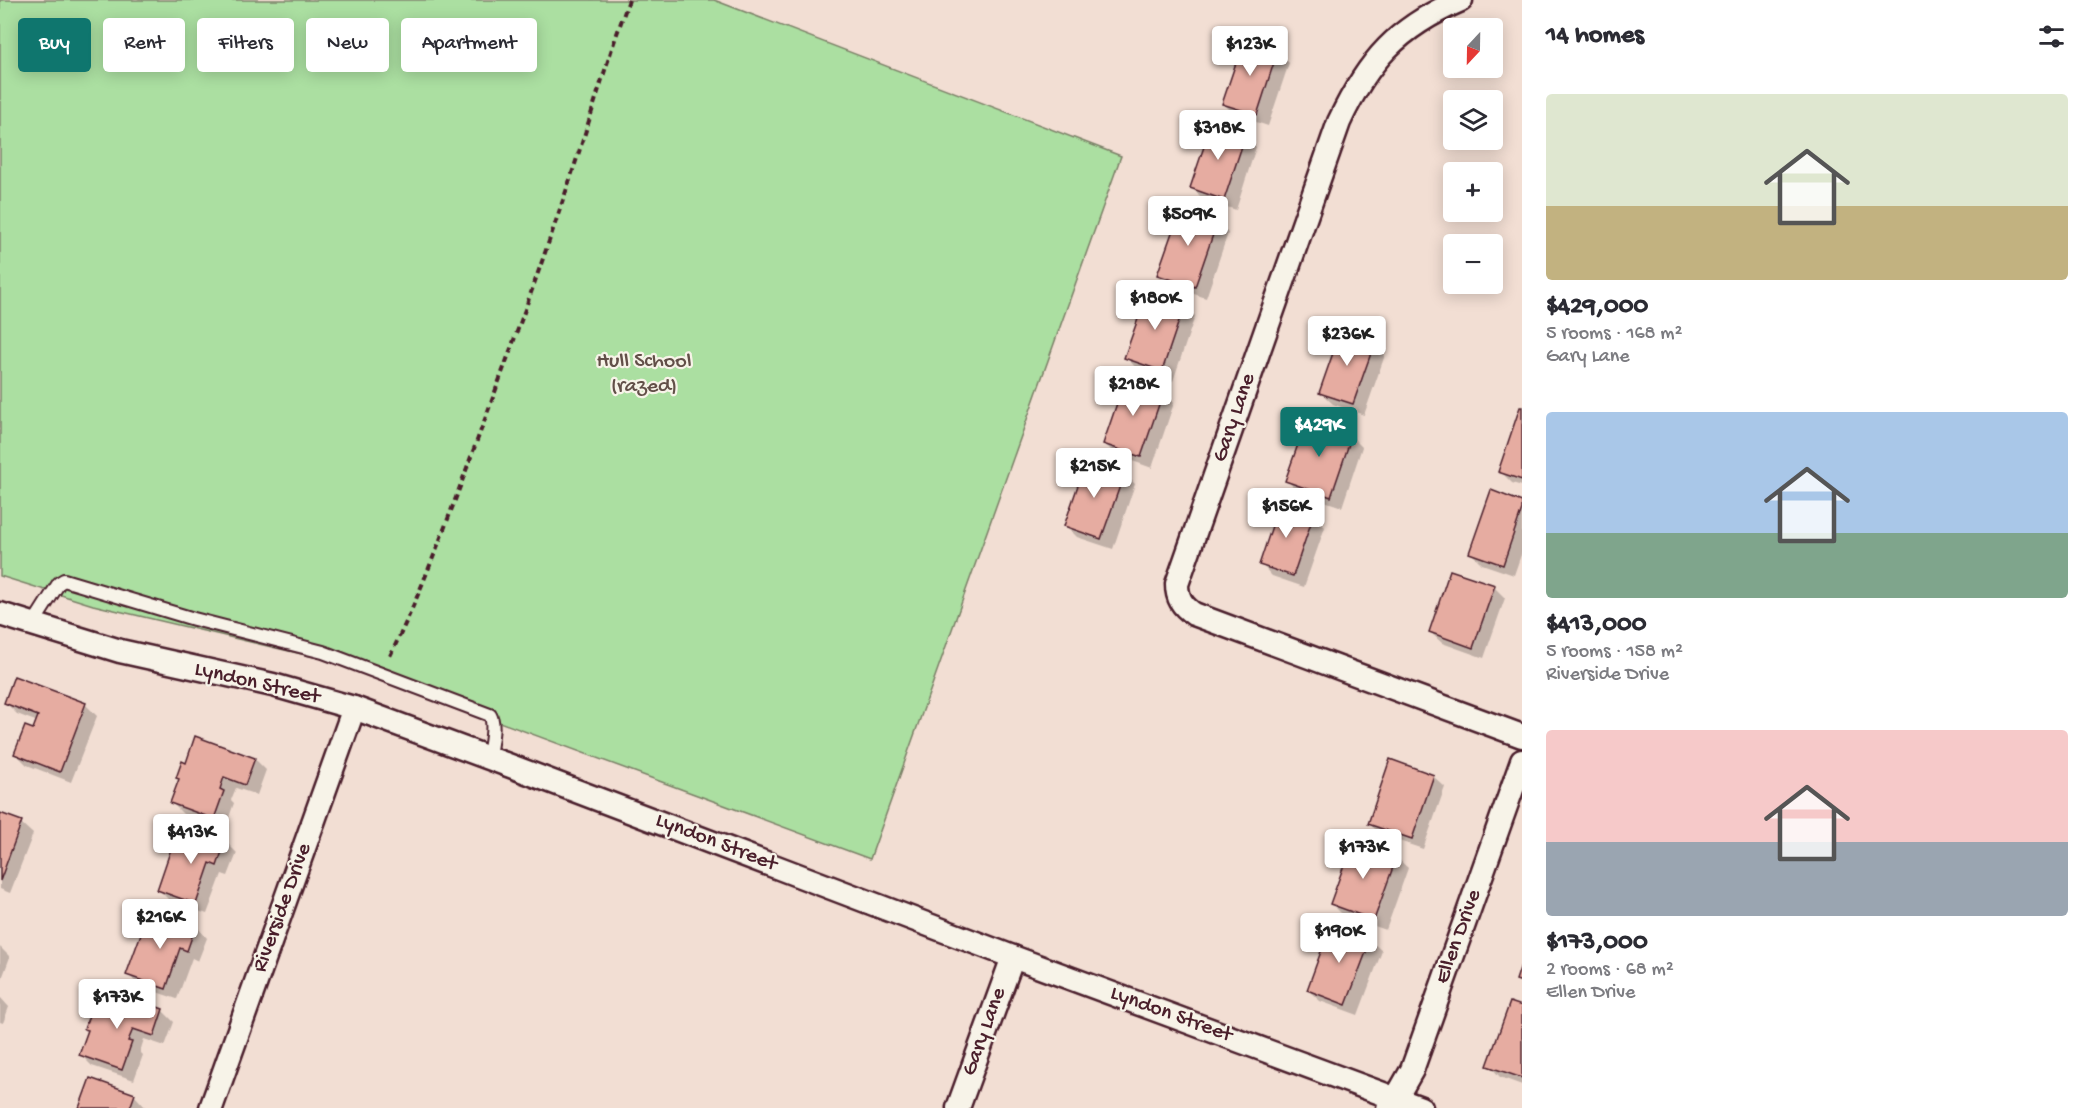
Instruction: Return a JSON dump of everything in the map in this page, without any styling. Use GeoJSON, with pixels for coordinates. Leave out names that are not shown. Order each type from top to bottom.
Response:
{"type":"FeatureCollection","features":[{"type":"Feature","properties":{"kind":"street","name":"Gary Lane"},"geometry":{"type":"LineString","coordinates":[[1461,0],[1435,11],[1395,40],[1372,64],[1353,92],[1339,122],[1177,584],[1177,593],[1186,609],[1194,614],[1522,736]]}},
{"type":"Feature","properties":{"kind":"street","name":"Lyndon Street"},"geometry":{"type":"LineString","coordinates":[[0,614],[120,651],[273,685],[354,708],[1392,1103],[1421,1108]]}},
{"type":"Feature","properties":{"kind":"street","name":"Riverside Drive"},"geometry":{"type":"LineString","coordinates":[[211,1108],[354,708]]}},
{"type":"Feature","properties":{"kind":"street","name":"Ellen Drive"},"geometry":{"type":"LineString","coordinates":[[1392,1103],[1412,1070],[1522,761]]}},
{"type":"Feature","properties":{"kind":"street","name":"Gary Lane"},"geometry":{"type":"LineString","coordinates":[[958,1108],[1013,957]]}},
{"type":"Feature","properties":{"kind":"lane"},"geometry":{"type":"LineString","coordinates":[[33,624],[59,583],[64,580],[194,619],[323,652],[490,715],[493,718],[493,724],[489,758]]}},
{"type":"Feature","properties":{"kind":"path"},"geometry":{"type":"LineString","coordinates":[[381,674],[424,580],[530,298],[629,0]]}},
{"type":"Feature","properties":{"kind":"green space","name":"Hull School (razed)"},"geometry":{"type":"Polygon","coordinates":[[[0,0],[714,0],[1121,156],[870,859],[340,663],[93,605],[0,576],[0,0]]]}},
{"type":"Feature","properties":{"kind":"building"},"geometry":{"type":"Polygon","coordinates":[[[1244,39],[1278,50],[1257,115],[1222,104],[1244,39]]]}},
{"type":"Feature","properties":{"kind":"building"},"geometry":{"type":"Polygon","coordinates":[[[1212,123],[1246,134],[1224,200],[1190,188],[1212,123]]]}},
{"type":"Feature","properties":{"kind":"building"},"geometry":{"type":"Polygon","coordinates":[[[1181,207],[1218,220],[1195,287],[1157,275],[1181,207]]]}},
{"type":"Feature","properties":{"kind":"building"},"geometry":{"type":"Polygon","coordinates":[[[1148,291],[1185,303],[1162,371],[1124,358],[1148,291]]]}},
{"type":"Feature","properties":{"kind":"building"},"geometry":{"type":"Polygon","coordinates":[[[1341,330],[1375,342],[1353,404],[1319,393],[1341,330]]]}},
{"type":"Feature","properties":{"kind":"building"},"geometry":{"type":"Polygon","coordinates":[[[1126,377],[1164,390],[1141,457],[1103,444],[1126,377]]]}},
{"type":"Feature","properties":{"kind":"building"},"geometry":{"type":"Polygon","coordinates":[[[1520,407],[1522,407],[1522,480],[1498,472],[1520,407]]]}},
{"type":"Feature","properties":{"kind":"building"},"geometry":{"type":"Polygon","coordinates":[[[1307,419],[1352,435],[1331,497],[1285,481],[1307,419]]]}},
{"type":"Feature","properties":{"kind":"building"},"geometry":{"type":"Polygon","coordinates":[[[1087,459],[1125,472],[1101,539],[1064,526],[1087,459]]]}},
{"type":"Feature","properties":{"kind":"building"},"geometry":{"type":"Polygon","coordinates":[[[1491,490],[1522,502],[1522,509],[1503,565],[1469,553],[1491,490]]]}},
{"type":"Feature","properties":{"kind":"building"},"geometry":{"type":"Polygon","coordinates":[[[1280,502],[1314,514],[1293,576],[1259,565],[1280,502]]]}},
{"type":"Feature","properties":{"kind":"building"},"geometry":{"type":"Polygon","coordinates":[[[1450,570],[1495,585],[1473,648],[1429,632],[1450,570]]]}},
{"type":"Feature","properties":{"kind":"building"},"geometry":{"type":"Polygon","coordinates":[[[14,676],[86,703],[60,772],[14,754],[25,726],[33,729],[38,716],[4,703],[14,676]]]}},
{"type":"Feature","properties":{"kind":"building"},"geometry":{"type":"Polygon","coordinates":[[[195,736],[255,758],[245,785],[224,777],[220,789],[224,791],[214,819],[170,803],[179,779],[176,778],[182,761],[186,763],[195,736]]]}},
{"type":"Feature","properties":{"kind":"building"},"geometry":{"type":"Polygon","coordinates":[[[1390,759],[1434,775],[1412,839],[1368,824],[1390,759]]]}},
{"type":"Feature","properties":{"kind":"building"},"geometry":{"type":"Polygon","coordinates":[[[0,813],[22,821],[0,881],[0,813]]]}},
{"type":"Feature","properties":{"kind":"building"},"geometry":{"type":"Polygon","coordinates":[[[189,826],[226,840],[217,866],[210,863],[196,904],[157,890],[172,846],[181,849],[189,826]]]}},
{"type":"Feature","properties":{"kind":"building"},"geometry":{"type":"Polygon","coordinates":[[[1353,840],[1397,856],[1374,920],[1330,904],[1353,840]]]}},
{"type":"Feature","properties":{"kind":"building"},"geometry":{"type":"Polygon","coordinates":[[[159,911],[196,925],[187,951],[180,948],[166,989],[126,975],[142,931],[150,934],[159,911]]]}},
{"type":"Feature","properties":{"kind":"building"},"geometry":{"type":"Polygon","coordinates":[[[1331,924],[1371,939],[1346,1005],[1307,990],[1331,924]]]}},
{"type":"Feature","properties":{"kind":"building"},"geometry":{"type":"Polygon","coordinates":[[[1522,962],[1522,982],[1516,980],[1522,962]]]}},
{"type":"Feature","properties":{"kind":"building"},"geometry":{"type":"Polygon","coordinates":[[[96,996],[132,1009],[135,999],[163,1009],[154,1036],[133,1029],[128,1041],[132,1042],[122,1070],[79,1055],[88,1030],[84,1029],[96,996]]]}},
{"type":"Feature","properties":{"kind":"building"},"geometry":{"type":"Polygon","coordinates":[[[1510,1002],[1522,1006],[1522,1078],[1487,1066],[1510,1002]]]}},
{"type":"Feature","properties":{"kind":"building"},"geometry":{"type":"Polygon","coordinates":[[[90,1078],[135,1094],[130,1108],[79,1108],[90,1078]]]}}]}
